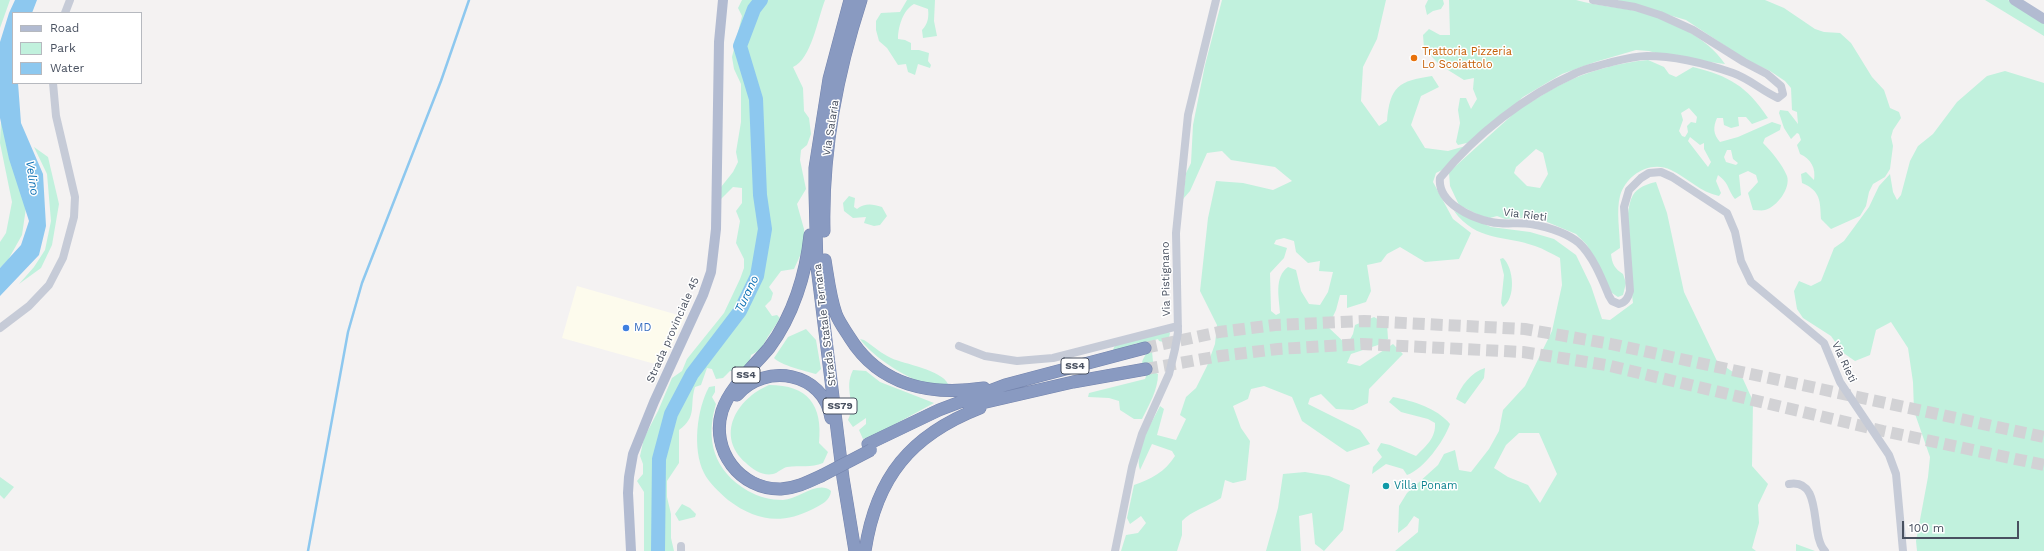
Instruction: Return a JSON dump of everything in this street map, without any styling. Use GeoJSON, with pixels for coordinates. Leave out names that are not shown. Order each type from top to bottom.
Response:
{"type":"FeatureCollection","features":[{"type":"Feature","properties":{"kind":"highway","name":"Via Salaria"},"geometry":{"type":"LineString","coordinates":[[814,192],[815,168],[829,79],[850,0]]}},
{"type":"Feature","properties":{"kind":"highway","name":"Via Salaria"},"geometry":{"type":"LineString","coordinates":[[824,260],[826,160],[839,81],[852,28],[861,0]]}},
{"type":"Feature","properties":{"kind":"highway","name":"SS4"},"geometry":{"type":"LineString","coordinates":[[814,192],[807,254],[792,305],[782,326],[769,347],[728,397],[722,410],[719,431],[721,446],[727,459],[736,471],[753,483],[766,487],[782,489],[799,486],[820,472]]}},
{"type":"Feature","properties":{"kind":"highway","name":"Strada Statale Ternana"},"geometry":{"type":"LineString","coordinates":[[814,192],[817,267],[843,478],[856,551]]}},
{"type":"Feature","properties":{"kind":"highway","name":"SS4"},"geometry":{"type":"LineString","coordinates":[[824,260],[837,315],[852,341],[878,368],[909,385],[953,392],[1006,391],[1146,370]]}},
{"type":"Feature","properties":{"kind":"highway","name":"Strada Statale Ternana"},"geometry":{"type":"LineString","coordinates":[[824,260],[827,298],[855,521],[856,551]]}},
{"type":"Feature","properties":{"kind":"highway","name":"SS4"},"geometry":{"type":"LineString","coordinates":[[1006,391],[1145,348]]}},
{"type":"Feature","properties":{"kind":"highway"},"geometry":{"type":"LineString","coordinates":[[843,478],[837,465],[828,408],[822,397],[813,387],[794,376],[778,374],[764,377],[744,388],[731,406],[725,426],[728,447],[740,467],[753,476],[775,482],[796,480],[820,472],[870,447],[939,410],[1006,391]]}},
{"type":"Feature","properties":{"kind":"highway"},"geometry":{"type":"LineString","coordinates":[[865,551],[867,534],[876,503],[888,480],[912,449],[931,433],[953,419],[1006,391]]}},
{"type":"Feature","properties":{"kind":"main road","name":"Strada provinciale 45"},"geometry":{"type":"LineString","coordinates":[[631,551],[628,493],[633,454],[654,402],[703,295],[711,272],[716,229],[719,42],[723,0]]}},
{"type":"Feature","properties":{"kind":"main road"},"geometry":{"type":"LineString","coordinates":[[2014,0],[2044,19]]}},
{"type":"Feature","properties":{"kind":"street"},"geometry":{"type":"LineString","coordinates":[[65,12],[70,0]]}},
{"type":"Feature","properties":{"kind":"street","name":"Via Pistignano"},"geometry":{"type":"LineString","coordinates":[[1115,551],[1132,467],[1142,434],[1168,374],[1175,350],[1178,326],[1176,233],[1186,126],[1199,64],[1216,0]]}},
{"type":"Feature","properties":{"kind":"street","name":"Via Rieti"},"geometry":{"type":"LineString","coordinates":[[1593,0],[1635,7],[1660,15],[1693,30],[1744,62],[1767,74],[1781,86],[1783,94],[1778,98],[1753,82],[1734,74],[1710,66],[1661,56],[1645,56],[1619,60],[1577,72],[1528,99],[1475,142],[1440,178],[1440,185],[1443,195],[1459,208],[1473,216],[1492,222],[1530,224],[1556,230],[1579,243],[1592,261],[1612,301],[1619,304],[1624,302],[1630,291],[1624,207],[1629,190],[1634,184],[1649,173],[1661,172],[1672,177],[1721,207],[1731,220],[1741,261],[1752,282],[1824,343],[1840,382],[1889,455],[1896,474],[1903,551]]}},
{"type":"Feature","properties":{"kind":"street"},"geometry":{"type":"LineString","coordinates":[[0,328],[29,306],[50,285],[62,258],[74,217],[74,197],[56,116],[53,84]]}},
{"type":"Feature","properties":{"kind":"street"},"geometry":{"type":"LineString","coordinates":[[959,346],[985,356],[1017,361],[1053,358],[1178,326]]}},
{"type":"Feature","properties":{"kind":"street"},"geometry":{"type":"LineString","coordinates":[[1789,484],[1795,483],[1805,487],[1812,499],[1819,538],[1825,551]]}},
{"type":"Feature","properties":{"kind":"shaded area"},"geometry":{"type":"Polygon","coordinates":[[[577,286],[685,317],[662,366],[562,338],[577,286]]]}},
{"type":"Feature","properties":{"kind":"green space"},"geometry":{"type":"Polygon","coordinates":[[[0,0],[10,0],[0,28],[0,0]]]}},
{"type":"Feature","properties":{"kind":"green space"},"geometry":{"type":"Polygon","coordinates":[[[742,0],[825,0],[813,38],[805,56],[793,67],[803,88],[804,111],[809,118],[811,134],[807,145],[801,150],[800,160],[806,189],[797,204],[804,229],[804,247],[794,269],[781,271],[769,287],[773,293],[771,300],[765,306],[772,316],[777,315],[780,318],[762,349],[751,355],[749,364],[745,370],[730,371],[723,378],[716,379],[712,369],[707,368],[701,385],[695,387],[691,415],[685,425],[679,430],[679,463],[667,481],[667,497],[671,514],[671,538],[674,551],[644,551],[644,492],[637,481],[643,474],[643,464],[640,456],[644,438],[658,411],[672,378],[682,371],[687,359],[724,313],[744,268],[744,259],[736,243],[740,221],[736,211],[742,203],[742,188],[733,187],[721,199],[717,192],[733,172],[738,162],[736,152],[741,122],[741,84],[734,69],[732,57],[742,16],[738,8],[742,0]]]}},
{"type":"Feature","properties":{"kind":"green space"},"geometry":{"type":"Polygon","coordinates":[[[907,0],[935,0],[934,21],[937,36],[923,38],[922,30],[928,20],[928,9],[914,4],[907,10],[900,24],[898,39],[911,43],[911,50],[919,50],[929,53],[928,61],[931,65],[930,68],[918,64],[915,75],[908,72],[906,64],[898,65],[887,48],[879,41],[876,30],[876,21],[881,13],[900,12],[907,0]]]}},
{"type":"Feature","properties":{"kind":"green space"},"geometry":{"type":"Polygon","coordinates":[[[1222,0],[1386,0],[1377,39],[1363,67],[1361,101],[1379,126],[1387,121],[1388,109],[1398,87],[1411,80],[1432,76],[1439,87],[1421,96],[1411,125],[1425,148],[1448,151],[1469,145],[1448,167],[1436,173],[1433,182],[1453,219],[1471,233],[1459,259],[1425,262],[1400,247],[1387,254],[1381,262],[1367,265],[1371,291],[1366,302],[1347,308],[1347,295],[1340,295],[1336,310],[1328,327],[1347,345],[1353,334],[1355,325],[1374,317],[1387,324],[1388,339],[1378,345],[1351,354],[1347,363],[1360,366],[1393,344],[1403,354],[1369,389],[1368,403],[1353,410],[1336,409],[1321,394],[1310,398],[1308,404],[1360,430],[1370,444],[1347,452],[1302,421],[1292,397],[1264,386],[1251,389],[1248,399],[1233,406],[1241,428],[1250,441],[1246,480],[1233,483],[1225,480],[1221,498],[1190,514],[1182,521],[1182,535],[1177,551],[1121,551],[1126,535],[1138,533],[1146,523],[1141,516],[1130,524],[1127,518],[1134,485],[1162,471],[1175,456],[1172,451],[1152,444],[1140,470],[1139,454],[1144,437],[1160,406],[1164,409],[1157,435],[1176,440],[1186,419],[1180,415],[1186,397],[1196,388],[1207,366],[1215,344],[1217,325],[1200,291],[1208,218],[1216,181],[1243,183],[1273,190],[1292,181],[1275,167],[1231,160],[1222,151],[1207,153],[1190,191],[1183,199],[1186,173],[1191,163],[1193,125],[1205,65],[1222,0]],[[1284,238],[1276,240],[1274,244],[1287,248],[1284,258],[1270,273],[1271,311],[1276,315],[1280,313],[1278,294],[1279,282],[1284,271],[1288,267],[1296,270],[1301,291],[1309,304],[1320,305],[1328,292],[1333,272],[1319,271],[1320,261],[1308,263],[1296,252],[1294,241],[1284,238]]]}},
{"type":"Feature","properties":{"kind":"green space"},"geometry":{"type":"Polygon","coordinates":[[[1428,0],[1443,0],[1444,4],[1441,9],[1433,11],[1427,15],[1425,6],[1428,0]]]}},
{"type":"Feature","properties":{"kind":"green space"},"geometry":{"type":"Polygon","coordinates":[[[1449,0],[1576,0],[1640,12],[1652,15],[1687,31],[1708,46],[1725,64],[1665,56],[1649,51],[1636,50],[1595,62],[1562,74],[1523,97],[1475,141],[1458,145],[1456,142],[1460,123],[1458,110],[1460,98],[1466,98],[1471,109],[1477,99],[1473,89],[1474,78],[1464,80],[1440,65],[1424,48],[1423,35],[1429,29],[1440,35],[1450,35],[1449,0]]]}},
{"type":"Feature","properties":{"kind":"green space"},"geometry":{"type":"Polygon","coordinates":[[[1617,0],[1765,0],[1784,8],[1815,29],[1824,32],[1840,33],[1851,43],[1872,77],[1884,90],[1890,108],[1899,112],[1901,118],[1893,130],[1891,137],[1893,146],[1890,169],[1885,177],[1873,184],[1869,192],[1866,206],[1860,216],[1831,229],[1821,219],[1820,202],[1816,193],[1813,189],[1802,183],[1801,174],[1806,172],[1814,180],[1812,164],[1807,158],[1800,154],[1797,145],[1801,140],[1799,134],[1797,133],[1791,139],[1784,128],[1779,113],[1780,110],[1788,111],[1798,124],[1797,112],[1792,110],[1791,88],[1785,81],[1770,71],[1745,59],[1686,20],[1617,0]]]}},
{"type":"Feature","properties":{"kind":"green space"},"geometry":{"type":"Polygon","coordinates":[[[1985,0],[2008,0],[2044,22],[2044,36],[1985,0]]]}},
{"type":"Feature","properties":{"kind":"green space"},"geometry":{"type":"Polygon","coordinates":[[[1648,60],[1664,67],[1669,74],[1676,77],[1693,67],[1706,70],[1727,79],[1745,90],[1768,118],[1752,124],[1746,117],[1738,117],[1739,126],[1731,128],[1724,125],[1723,118],[1717,118],[1714,127],[1716,136],[1720,142],[1738,137],[1772,122],[1781,125],[1780,130],[1765,138],[1763,143],[1780,163],[1788,181],[1785,191],[1774,205],[1765,210],[1753,210],[1748,193],[1758,182],[1756,175],[1748,171],[1739,175],[1741,195],[1735,199],[1725,181],[1718,175],[1716,181],[1721,193],[1719,196],[1700,188],[1677,173],[1663,167],[1647,168],[1640,171],[1633,176],[1623,188],[1620,196],[1618,215],[1620,248],[1611,254],[1614,266],[1623,274],[1626,283],[1623,295],[1618,297],[1609,291],[1587,245],[1576,234],[1535,217],[1505,219],[1497,216],[1490,218],[1481,216],[1459,205],[1450,186],[1449,172],[1520,108],[1530,102],[1581,76],[1603,68],[1648,60]],[[1689,108],[1681,113],[1683,120],[1679,131],[1682,136],[1685,137],[1688,132],[1687,126],[1691,122],[1696,123],[1697,117],[1689,108]],[[1690,137],[1688,141],[1708,167],[1711,162],[1704,149],[1704,143],[1700,145],[1690,137]],[[1536,149],[1516,167],[1514,173],[1527,186],[1540,188],[1548,174],[1543,153],[1536,149]],[[1727,150],[1724,157],[1726,162],[1736,165],[1738,163],[1733,159],[1731,150],[1727,150]]]}},
{"type":"Feature","properties":{"kind":"green space"},"geometry":{"type":"Polygon","coordinates":[[[2005,71],[2044,83],[2044,551],[1917,551],[1916,541],[1928,477],[1930,457],[1914,411],[1913,382],[1908,348],[1891,322],[1876,330],[1870,355],[1855,361],[1842,352],[1831,336],[1803,318],[1797,309],[1794,291],[1799,281],[1811,286],[1821,281],[1834,248],[1844,241],[1869,207],[1879,186],[1890,174],[1893,192],[1897,200],[1901,195],[1910,161],[1918,146],[1933,134],[1957,102],[1987,76],[2005,71]]]}},
{"type":"Feature","properties":{"kind":"green space"},"geometry":{"type":"Polygon","coordinates":[[[1,120],[26,208],[22,235],[8,260],[0,268],[0,242],[6,233],[12,202],[0,143],[1,120]]]}},
{"type":"Feature","properties":{"kind":"green space"},"geometry":{"type":"Polygon","coordinates":[[[34,147],[48,157],[59,204],[52,245],[41,268],[19,284],[34,267],[45,250],[51,221],[47,174],[34,147]]]}},
{"type":"Feature","properties":{"kind":"green space"},"geometry":{"type":"Polygon","coordinates":[[[1656,182],[1667,213],[1684,292],[1717,361],[1743,379],[1753,401],[1752,466],[1768,484],[1758,505],[1759,523],[1752,548],[1756,551],[1395,551],[1418,532],[1419,519],[1414,516],[1407,526],[1398,533],[1399,506],[1407,493],[1438,465],[1444,454],[1455,450],[1459,470],[1471,472],[1489,449],[1499,431],[1503,410],[1525,386],[1552,331],[1562,285],[1560,258],[1535,246],[1482,233],[1463,221],[1454,211],[1491,227],[1530,232],[1554,239],[1576,255],[1591,286],[1602,319],[1610,320],[1633,303],[1627,232],[1629,204],[1637,190],[1643,186],[1656,182]],[[1519,433],[1506,445],[1494,468],[1508,477],[1528,485],[1540,503],[1557,474],[1539,433],[1519,433]]]}},
{"type":"Feature","properties":{"kind":"green space"},"geometry":{"type":"Polygon","coordinates":[[[849,196],[855,198],[854,207],[857,209],[866,205],[878,206],[882,207],[887,216],[880,225],[874,226],[864,223],[866,217],[853,218],[844,211],[843,203],[849,196]]]}},
{"type":"Feature","properties":{"kind":"green space"},"geometry":{"type":"Polygon","coordinates":[[[1503,258],[1507,263],[1511,276],[1512,290],[1507,303],[1503,307],[1501,303],[1504,275],[1500,259],[1503,258]]]}},
{"type":"Feature","properties":{"kind":"green space"},"geometry":{"type":"Polygon","coordinates":[[[806,329],[816,340],[821,369],[816,374],[787,365],[777,361],[774,358],[788,337],[806,329]]]}},
{"type":"Feature","properties":{"kind":"green space"},"geometry":{"type":"Polygon","coordinates":[[[1169,332],[1168,343],[1159,341],[1158,339],[1151,341],[1154,372],[1158,374],[1158,380],[1153,397],[1142,419],[1134,419],[1120,410],[1119,401],[1109,398],[1088,397],[1089,393],[1145,379],[1147,374],[1142,362],[1148,350],[1144,344],[1137,343],[1112,352],[1116,343],[1169,332]]]}},
{"type":"Feature","properties":{"kind":"green space"},"geometry":{"type":"Polygon","coordinates":[[[860,339],[864,340],[891,358],[931,371],[944,379],[948,384],[938,386],[926,384],[913,379],[887,364],[866,347],[860,339]]]}},
{"type":"Feature","properties":{"kind":"green space"},"geometry":{"type":"Polygon","coordinates":[[[1485,368],[1484,378],[1465,404],[1456,399],[1467,380],[1475,373],[1485,368]]]}},
{"type":"Feature","properties":{"kind":"green space"},"geometry":{"type":"Polygon","coordinates":[[[853,370],[866,371],[880,382],[934,403],[875,435],[863,439],[859,430],[866,424],[866,418],[853,427],[848,420],[851,408],[849,384],[853,370]]]}},
{"type":"Feature","properties":{"kind":"green space"},"geometry":{"type":"Polygon","coordinates":[[[769,385],[783,386],[794,389],[803,393],[810,400],[815,408],[818,418],[820,430],[819,443],[828,452],[823,463],[787,467],[775,473],[766,474],[758,472],[752,468],[737,452],[732,441],[731,430],[734,419],[739,409],[747,399],[757,391],[769,385]]]}},
{"type":"Feature","properties":{"kind":"green space"},"geometry":{"type":"Polygon","coordinates":[[[715,386],[715,392],[712,397],[716,404],[713,417],[712,442],[715,454],[727,474],[736,483],[748,491],[765,498],[783,500],[814,489],[826,488],[831,491],[825,502],[801,514],[779,519],[769,518],[749,513],[728,500],[718,491],[704,473],[700,463],[697,441],[701,406],[709,387],[715,386]]]}},
{"type":"Feature","properties":{"kind":"green space"},"geometry":{"type":"Polygon","coordinates":[[[1393,397],[1432,409],[1445,418],[1450,424],[1433,454],[1413,472],[1407,475],[1403,469],[1386,464],[1372,474],[1373,467],[1382,457],[1377,450],[1381,443],[1390,445],[1416,456],[1430,441],[1434,433],[1435,423],[1428,419],[1401,412],[1389,402],[1393,397]]]}},
{"type":"Feature","properties":{"kind":"green space"},"geometry":{"type":"Polygon","coordinates":[[[1305,472],[1329,476],[1350,485],[1343,530],[1324,551],[1315,544],[1312,513],[1299,516],[1301,551],[1266,551],[1278,508],[1283,474],[1305,472]]]}},
{"type":"Feature","properties":{"kind":"green space"},"geometry":{"type":"Polygon","coordinates":[[[0,477],[14,487],[4,499],[0,495],[0,477]]]}},
{"type":"Feature","properties":{"kind":"green space"},"geometry":{"type":"Polygon","coordinates":[[[682,504],[690,508],[696,514],[695,517],[679,521],[675,514],[682,504]]]}},
{"type":"Feature","properties":{"kind":"green space"},"geometry":{"type":"Polygon","coordinates":[[[1796,544],[1815,551],[1796,551],[1796,544]]]}},
{"type":"Feature","properties":{"kind":"water","name":"Velino"},"geometry":{"type":"Polygon","coordinates":[[[15,0],[37,0],[32,12],[12,12],[12,84],[18,84],[21,123],[43,174],[46,226],[39,255],[0,296],[0,268],[21,245],[29,221],[9,159],[0,118],[0,42],[9,13],[15,0]]]}},
{"type":"Feature","properties":{"kind":"waterway"},"geometry":{"type":"LineString","coordinates":[[308,551],[348,332],[362,283],[441,81],[469,0]]}},
{"type":"Feature","properties":{"kind":"waterway","name":"Turano"},"geometry":{"type":"LineString","coordinates":[[658,551],[659,459],[671,414],[692,374],[740,311],[757,276],[765,229],[760,195],[756,99],[740,46],[754,9],[761,0]]}},
{"type":"Feature","properties":{"kind":"tunnel"},"geometry":{"type":"LineString","coordinates":[[1145,348],[1219,332],[1275,325],[1364,321],[1525,329],[1611,344],[2044,437]]}},
{"type":"Feature","properties":{"kind":"tunnel"},"geometry":{"type":"LineString","coordinates":[[1146,369],[1220,356],[1278,349],[1362,344],[1523,352],[1606,365],[1883,431],[2044,465]]}},
{"type":"Feature","properties":{"kind":"place","name":"Trattoria Pizzeria Lo Scoiattolo"},"geometry":{"type":"Point","coordinates":[1414,58]}},
{"type":"Feature","properties":{"kind":"place","name":"MD"},"geometry":{"type":"Point","coordinates":[626,328]}},
{"type":"Feature","properties":{"kind":"place","name":"Villa Ponam"},"geometry":{"type":"Point","coordinates":[1386,486]}}]}
